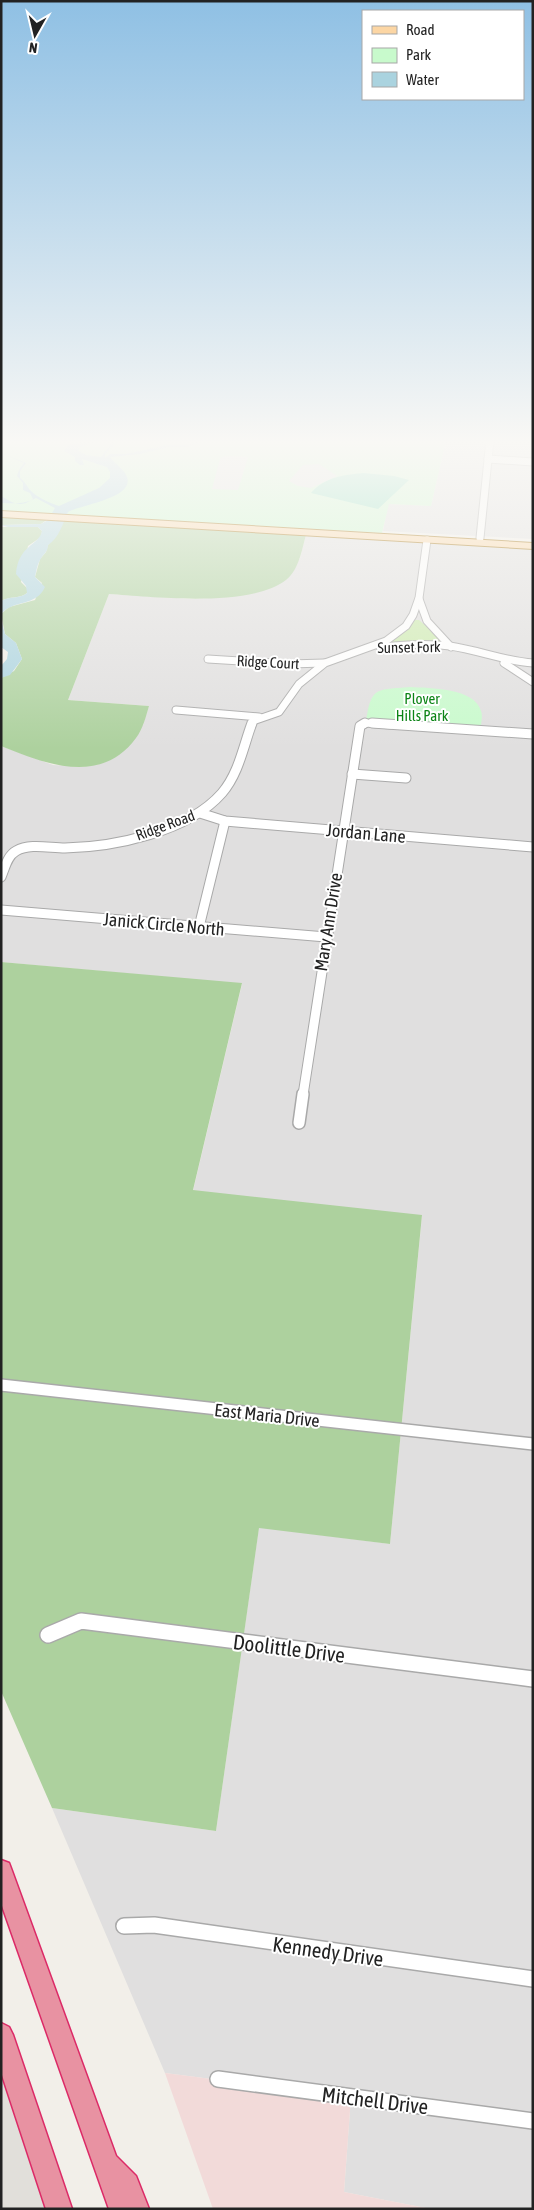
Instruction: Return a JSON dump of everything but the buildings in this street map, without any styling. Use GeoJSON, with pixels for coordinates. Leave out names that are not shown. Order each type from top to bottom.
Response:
{"type":"FeatureCollection","features":[{"type":"Feature","properties":{"kind":"highway"},"geometry":{"type":"LineString","coordinates":[[1,1872],[122,2209]]}},
{"type":"Feature","properties":{"kind":"highway"},"geometry":{"type":"LineString","coordinates":[[1,2035],[59,2209]]}},
{"type":"Feature","properties":{"kind":"highway"},"geometry":{"type":"LineString","coordinates":[[104,2160],[127,2185],[136,2209]]}},
{"type":"Feature","properties":{"kind":"main road"},"geometry":{"type":"LineString","coordinates":[[482,543],[533,546]]}},
{"type":"Feature","properties":{"kind":"street"},"geometry":{"type":"LineString","coordinates":[[176,710],[260,717],[272,716],[280,712],[294,688],[305,676],[327,662],[382,644],[396,635],[414,614],[419,596],[427,543]]}},
{"type":"Feature","properties":{"kind":"street","name":"Sunset Fork"},"geometry":{"type":"LineString","coordinates":[[419,596],[424,617],[430,626],[451,646]]}},
{"type":"Feature","properties":{"kind":"street","name":"Sunset Fork"},"geometry":{"type":"LineString","coordinates":[[367,648],[401,645],[451,646],[494,658],[533,664]]}},
{"type":"Feature","properties":{"kind":"street","name":"Sunset Fork"},"geometry":{"type":"LineString","coordinates":[[494,658],[515,668],[533,682]]}},
{"type":"Feature","properties":{"kind":"street","name":"Ridge Court"},"geometry":{"type":"LineString","coordinates":[[208,659],[290,664],[327,662]]}},
{"type":"Feature","properties":{"kind":"street","name":"Ridge Road"},"geometry":{"type":"LineString","coordinates":[[1,877],[11,855],[18,849],[67,848],[120,841],[150,834],[200,813],[220,794],[238,769],[253,721],[260,717]]}},
{"type":"Feature","properties":{"kind":"street","name":"Mary Ann Drive"},"geometry":{"type":"LineString","coordinates":[[299,1122],[359,730],[363,724],[533,734]]}},
{"type":"Feature","properties":{"kind":"street"},"geometry":{"type":"LineString","coordinates":[[352,774],[406,778]]}},
{"type":"Feature","properties":{"kind":"street","name":"Jordan Lane"},"geometry":{"type":"LineString","coordinates":[[200,813],[225,821],[533,847]]}},
{"type":"Feature","properties":{"kind":"street"},"geometry":{"type":"LineString","coordinates":[[199,927],[225,821]]}},
{"type":"Feature","properties":{"kind":"street","name":"Janick Circle North"},"geometry":{"type":"LineString","coordinates":[[1,910],[326,937]]}},
{"type":"Feature","properties":{"kind":"street","name":"East Maria Drive"},"geometry":{"type":"LineString","coordinates":[[1,1385],[533,1444]]}},
{"type":"Feature","properties":{"kind":"street","name":"Doolittle Drive"},"geometry":{"type":"LineString","coordinates":[[48,1635],[81,1621],[533,1679]]}},
{"type":"Feature","properties":{"kind":"street","name":"Kennedy Drive"},"geometry":{"type":"LineString","coordinates":[[124,1926],[154,1925],[533,1979]]}},
{"type":"Feature","properties":{"kind":"street","name":"Mitchell Drive"},"geometry":{"type":"LineString","coordinates":[[218,2079],[533,2120]]}},
{"type":"Feature","properties":{"kind":"shaded area"},"geometry":{"type":"Polygon","coordinates":[[[304,543],[448,543],[533,548],[533,2209],[431,2209],[344,2192],[351,2097],[165,2073],[52,1808],[216,1831],[259,1527],[390,1544],[422,1216],[193,1191],[242,984],[1,962],[1,746],[53,765],[84,767],[99,764],[143,725],[149,706],[68,700],[109,594],[193,599],[223,597],[287,579],[300,558],[304,543]]]}},
{"type":"Feature","properties":{"kind":"shaded area"},"geometry":{"type":"Polygon","coordinates":[[[1,2035],[59,2209],[1,2209],[1,2035]]]}},
{"type":"Feature","properties":{"kind":"shaded area"},"geometry":{"type":"Polygon","coordinates":[[[165,2073],[351,2097],[344,2192],[431,2209],[213,2209],[165,2073]]]}},
{"type":"Feature","properties":{"kind":"green space"},"geometry":{"type":"Polygon","coordinates":[[[1,543],[32,543],[28,546],[21,582],[28,589],[27,593],[1,601],[1,543]]]}},
{"type":"Feature","properties":{"kind":"green space"},"geometry":{"type":"Polygon","coordinates":[[[49,543],[304,543],[294,571],[286,580],[270,589],[226,598],[200,599],[109,594],[68,700],[149,706],[136,738],[122,753],[106,762],[90,766],[72,767],[36,759],[1,746],[1,678],[14,671],[22,659],[16,643],[5,634],[1,614],[9,607],[35,600],[42,583],[35,577],[40,559],[46,552],[49,543]]]}},
{"type":"Feature","properties":{"kind":"green space"},"geometry":{"type":"Polygon","coordinates":[[[415,620],[419,620],[444,642],[388,642],[404,632],[415,620]]]}},
{"type":"Feature","properties":{"kind":"green space","name":"Plover Hills Park"},"geometry":{"type":"Polygon","coordinates":[[[410,687],[451,691],[470,698],[477,703],[481,711],[480,730],[366,723],[370,702],[377,692],[410,687]]]}},
{"type":"Feature","properties":{"kind":"green space"},"geometry":{"type":"Polygon","coordinates":[[[1,962],[242,983],[193,1190],[422,1215],[390,1544],[259,1528],[216,1831],[52,1808],[1,1691],[1,962]]]}},
{"type":"Feature","properties":{"kind":"water"},"geometry":{"type":"Polygon","coordinates":[[[34,543],[50,543],[37,566],[35,577],[45,587],[36,598],[12,606],[1,614],[1,601],[27,593],[26,586],[16,574],[20,557],[34,543]]]}},
{"type":"Feature","properties":{"kind":"water"},"geometry":{"type":"Polygon","coordinates":[[[1,619],[5,634],[16,643],[22,659],[10,675],[1,678],[1,666],[7,659],[8,652],[1,647],[1,619]]]}}]}
